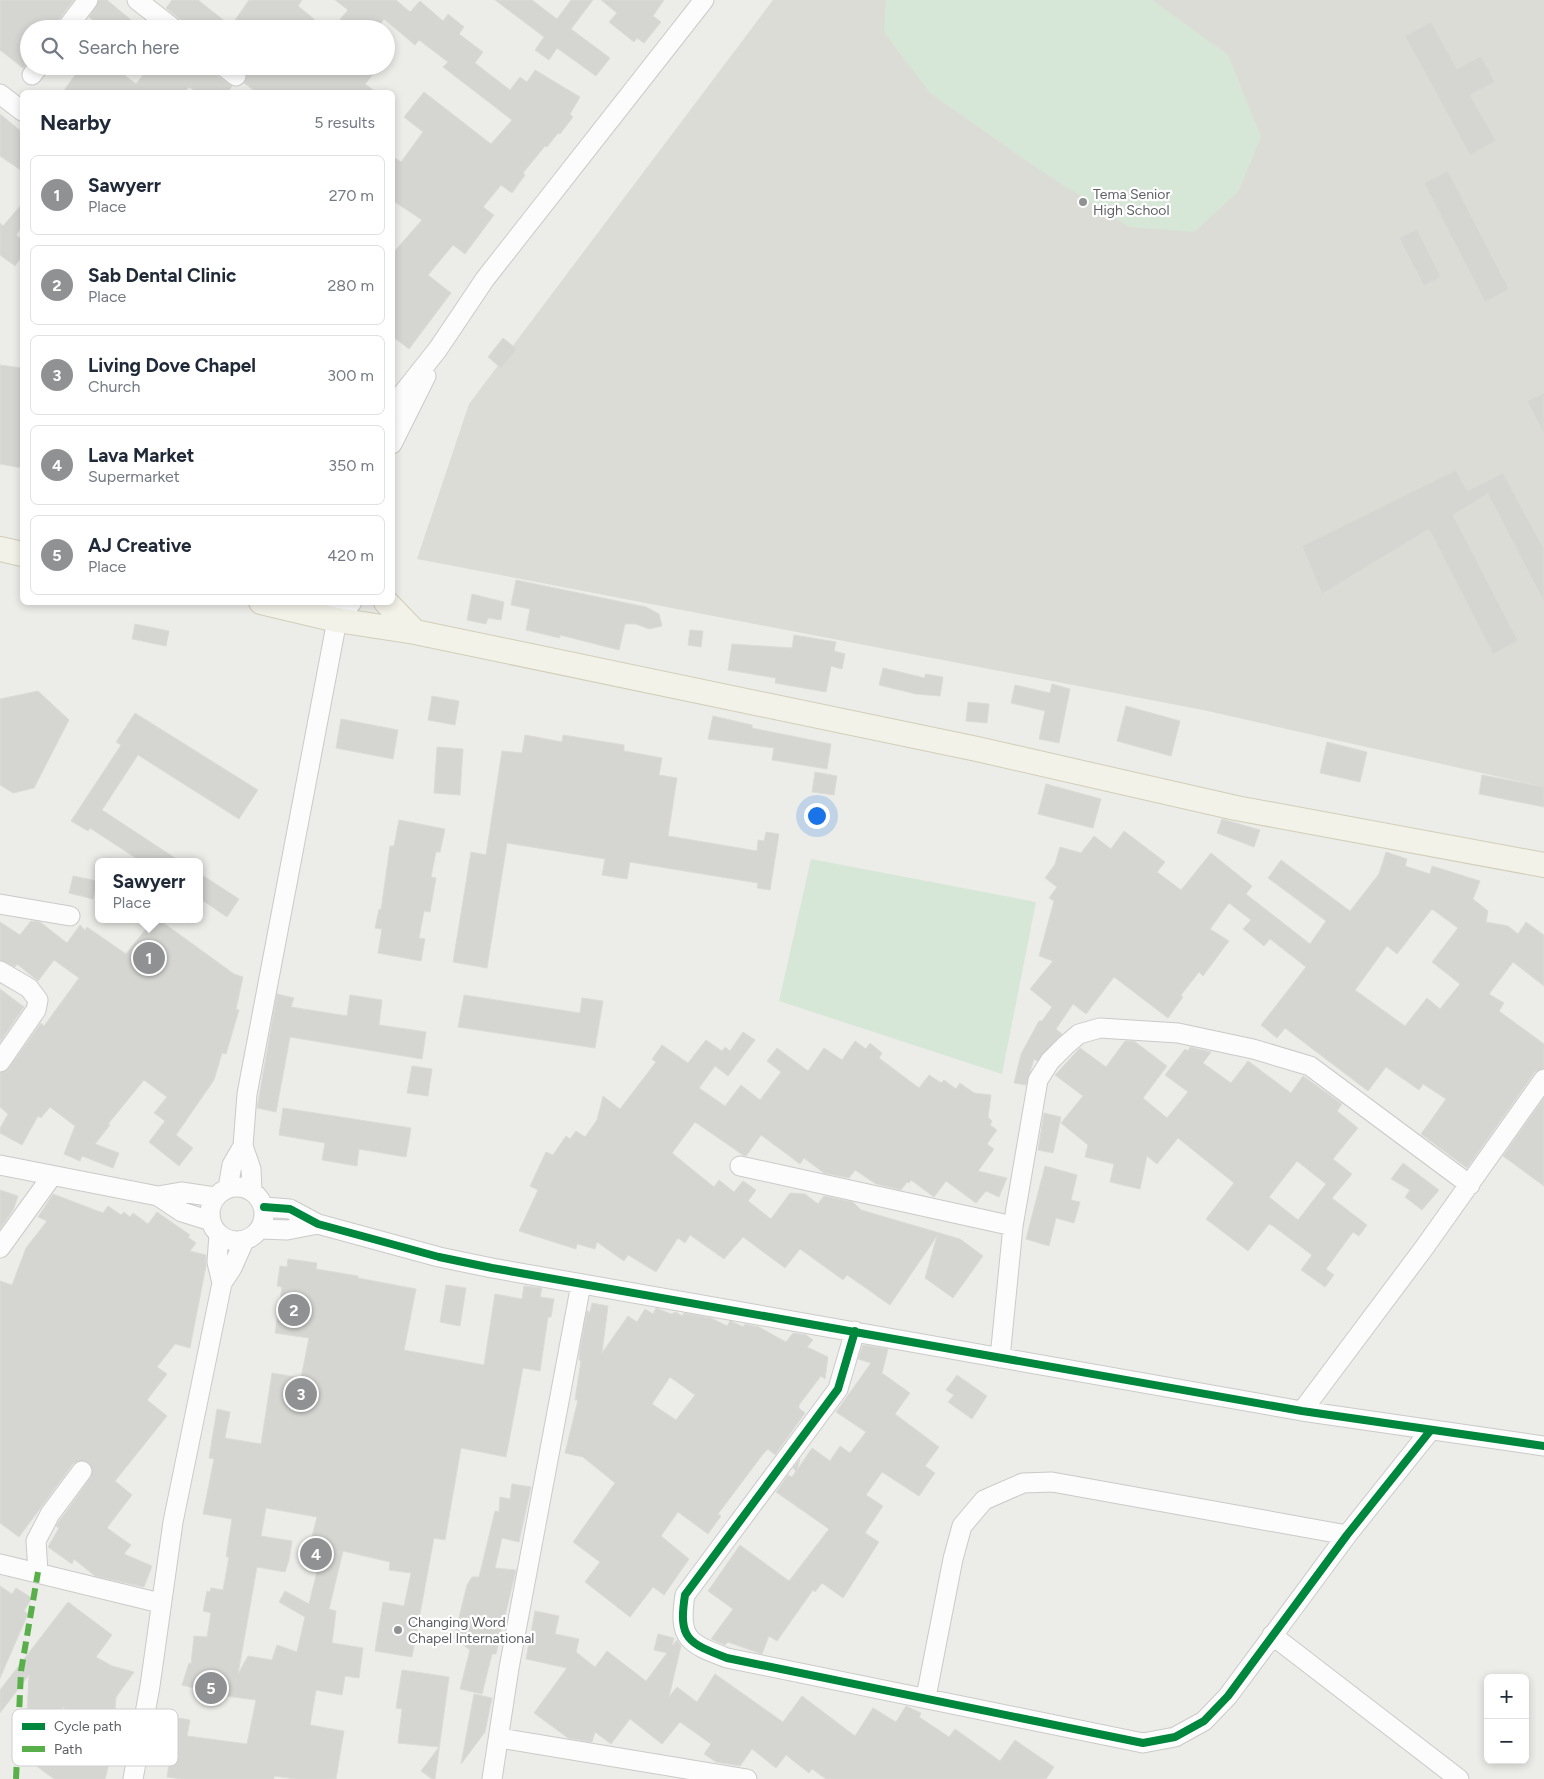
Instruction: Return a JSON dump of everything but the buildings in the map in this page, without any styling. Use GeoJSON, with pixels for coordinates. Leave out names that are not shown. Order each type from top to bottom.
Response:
{"type":"FeatureCollection","features":[{"type":"Feature","properties":{"kind":"main road"},"geometry":{"type":"LineString","coordinates":[[0,549],[20,554]]}},
{"type":"Feature","properties":{"kind":"main road"},"geometry":{"type":"LineString","coordinates":[[286,605],[335,611],[416,632],[968,747],[1236,808],[1544,865]]}},
{"type":"Feature","properties":{"kind":"main road"},"geometry":{"type":"LineString","coordinates":[[389,605],[416,632]]}},
{"type":"Feature","properties":{"kind":"street"},"geometry":{"type":"LineString","coordinates":[[73,20],[88,0]]}},
{"type":"Feature","properties":{"kind":"street"},"geometry":{"type":"LineString","coordinates":[[137,0],[163,20]]}},
{"type":"Feature","properties":{"kind":"street"},"geometry":{"type":"LineString","coordinates":[[395,423],[398,402],[438,349],[485,279],[704,0]]}},
{"type":"Feature","properties":{"kind":"street"},"geometry":{"type":"LineString","coordinates":[[0,94],[20,109]]}},
{"type":"Feature","properties":{"kind":"street"},"geometry":{"type":"LineString","coordinates":[[252,1190],[251,1169],[243,1146],[247,1094],[335,611],[346,605]]}},
{"type":"Feature","properties":{"kind":"street"},"geometry":{"type":"LineString","coordinates":[[0,904],[70,916]]}},
{"type":"Feature","properties":{"kind":"street"},"geometry":{"type":"LineString","coordinates":[[0,971],[30,988],[38,1000],[36,1010],[0,1062]]}},
{"type":"Feature","properties":{"kind":"street"},"geometry":{"type":"LineString","coordinates":[[1000,1358],[1013,1226],[1038,1080],[1050,1061],[1079,1034],[1100,1028],[1178,1033],[1253,1049],[1310,1066],[1470,1184]]}},
{"type":"Feature","properties":{"kind":"street"},"geometry":{"type":"LineString","coordinates":[[1302,1411],[1470,1184],[1544,1079]]}},
{"type":"Feature","properties":{"kind":"street"},"geometry":{"type":"LineString","coordinates":[[222,1283],[217,1262],[215,1227],[211,1204],[221,1193],[232,1165],[243,1146]]}},
{"type":"Feature","properties":{"kind":"street"},"geometry":{"type":"LineString","coordinates":[[0,1165],[158,1196],[181,1192],[221,1193],[236,1186],[252,1190],[260,1197],[264,1207],[264,1218],[260,1229],[253,1236],[244,1241],[230,1240],[215,1227],[182,1212],[158,1196]]}},
{"type":"Feature","properties":{"kind":"street"},"geometry":{"type":"LineString","coordinates":[[740,1166],[1013,1226]]}},
{"type":"Feature","properties":{"kind":"street"},"geometry":{"type":"LineString","coordinates":[[0,1248],[52,1176]]}},
{"type":"Feature","properties":{"kind":"street"},"geometry":{"type":"LineString","coordinates":[[264,1207],[290,1209],[318,1224],[440,1257],[581,1284],[1302,1411],[1544,1446]]}},
{"type":"Feature","properties":{"kind":"street"},"geometry":{"type":"LineString","coordinates":[[260,1229],[287,1230],[318,1224]]}},
{"type":"Feature","properties":{"kind":"street"},"geometry":{"type":"LineString","coordinates":[[146,1709],[173,1522],[222,1283],[232,1268],[244,1241]]}},
{"type":"Feature","properties":{"kind":"street"},"geometry":{"type":"LineString","coordinates":[[492,1779],[510,1668],[581,1284]]}},
{"type":"Feature","properties":{"kind":"street"},"geometry":{"type":"LineString","coordinates":[[855,1331],[846,1370],[838,1389],[685,1595],[681,1619],[686,1633],[698,1647],[727,1658],[926,1697],[1143,1743],[1175,1737],[1204,1721],[1228,1696],[1347,1535],[1430,1431]]}},
{"type":"Feature","properties":{"kind":"street"},"geometry":{"type":"LineString","coordinates":[[38,1572],[36,1541],[50,1514],[82,1471]]}},
{"type":"Feature","properties":{"kind":"street"},"geometry":{"type":"LineString","coordinates":[[926,1697],[953,1559],[962,1526],[984,1500],[1022,1483],[1052,1482],[1347,1535]]}},
{"type":"Feature","properties":{"kind":"street"},"geometry":{"type":"LineString","coordinates":[[0,1564],[160,1603]]}},
{"type":"Feature","properties":{"kind":"street"},"geometry":{"type":"LineString","coordinates":[[1272,1635],[1459,1779]]}},
{"type":"Feature","properties":{"kind":"street"},"geometry":{"type":"LineString","coordinates":[[500,1738],[747,1779]]}},
{"type":"Feature","properties":{"kind":"street"},"geometry":{"type":"LineString","coordinates":[[133,1779],[135,1766]]}},
{"type":"Feature","properties":{"kind":"shaded area","name":"Tema Senior High School"},"geometry":{"type":"Polygon","coordinates":[[[773,0],[1544,0],[1544,787],[1203,710],[417,559],[469,404],[773,0]]]}},
{"type":"Feature","properties":{"kind":"green space"},"geometry":{"type":"Polygon","coordinates":[[[886,0],[1152,0],[1228,55],[1261,137],[1238,192],[1194,232],[1129,227],[1037,168],[930,93],[884,32],[886,0]]]}},
{"type":"Feature","properties":{"kind":"green space"},"geometry":{"type":"Polygon","coordinates":[[[811,859],[1036,902],[1002,1074],[779,1001],[811,859]]]}},
{"type":"Feature","properties":{"kind":"marked path"},"geometry":{"type":"LineString","coordinates":[[19,1709],[21,1671],[38,1572]]}},
{"type":"Feature","properties":{"kind":"marked path"},"geometry":{"type":"LineString","coordinates":[[16,1779],[17,1766]]}},
{"type":"Feature","properties":{"kind":"cycle path"},"geometry":{"type":"LineString","coordinates":[[264,1207],[290,1209],[318,1224],[439,1257],[492,1268],[1302,1411],[1544,1446]]}},
{"type":"Feature","properties":{"kind":"cycle path"},"geometry":{"type":"LineString","coordinates":[[855,1331],[838,1389],[685,1595],[683,1621],[689,1637],[703,1648],[727,1658],[1143,1743],[1175,1737],[1204,1721],[1228,1696],[1347,1535],[1430,1431]]}},
{"type":"Feature","properties":{"kind":"place","name":"Tema Senior High School"},"geometry":{"type":"Point","coordinates":[1083,202]}},
{"type":"Feature","properties":{"kind":"place","name":"Sawyerr"},"geometry":{"type":"Point","coordinates":[149,958]}},
{"type":"Feature","properties":{"kind":"place","name":"Sab Dental Clinic"},"geometry":{"type":"Point","coordinates":[294,1310]}},
{"type":"Feature","properties":{"kind":"place","name":"Living Dove Chapel"},"geometry":{"type":"Point","coordinates":[301,1394]}},
{"type":"Feature","properties":{"kind":"place","name":"Lava Market"},"geometry":{"type":"Point","coordinates":[316,1554]}},
{"type":"Feature","properties":{"kind":"place","name":"Changing Word Chapel International"},"geometry":{"type":"Point","coordinates":[398,1630]}},
{"type":"Feature","properties":{"kind":"place","name":"AJ Creative"},"geometry":{"type":"Point","coordinates":[211,1688]}}]}
